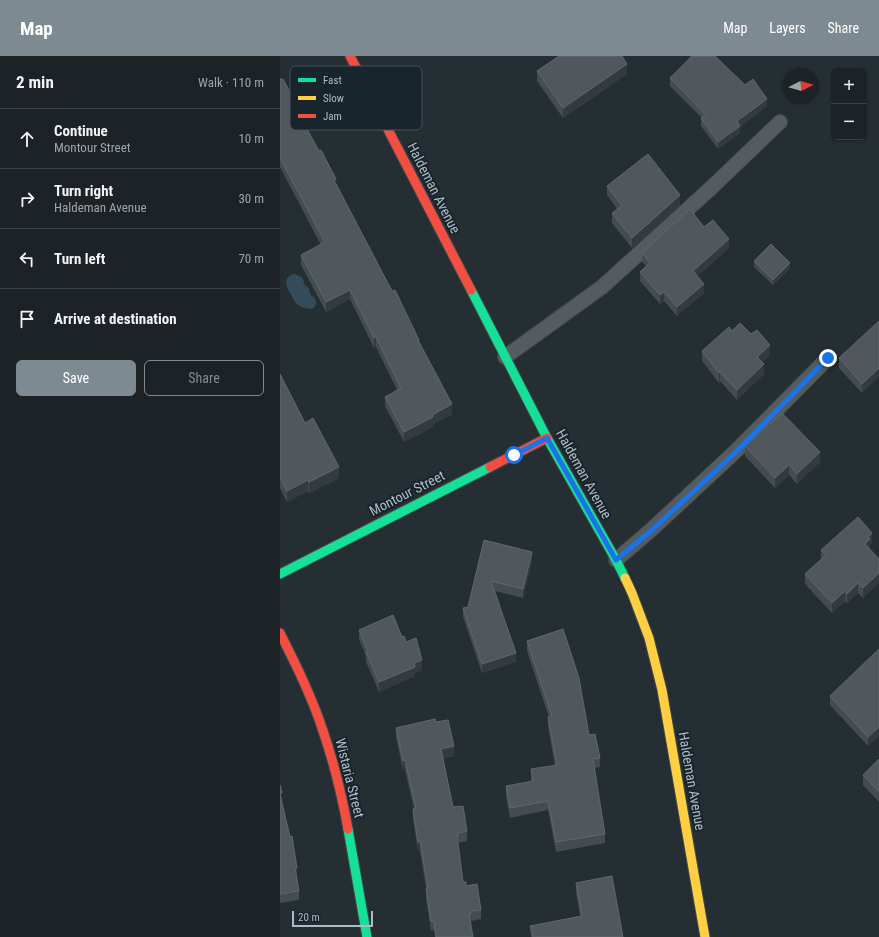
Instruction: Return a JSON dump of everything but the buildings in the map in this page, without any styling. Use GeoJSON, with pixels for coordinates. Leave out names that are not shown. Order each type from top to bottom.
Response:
{"type":"FeatureCollection","features":[{"type":"Feature","properties":{"kind":"main road","name":"Haldeman Avenue"},"geometry":{"type":"LineString","coordinates":[[350,56],[355,66]]}},
{"type":"Feature","properties":{"kind":"main road","name":"Haldeman Avenue"},"geometry":{"type":"LineString","coordinates":[[388,130],[547,438],[616,560],[632,593],[649,638],[662,690],[705,937]]}},
{"type":"Feature","properties":{"kind":"main road","name":"Montour Street"},"geometry":{"type":"LineString","coordinates":[[280,574],[547,438]]}},
{"type":"Feature","properties":{"kind":"main road","name":"Wistaria Street"},"geometry":{"type":"LineString","coordinates":[[280,633],[315,706],[330,750],[346,814],[367,937]]}},
{"type":"Feature","properties":{"kind":"lane"},"geometry":{"type":"LineString","coordinates":[[505,356],[602,287],[711,188],[780,122]]}},
{"type":"Feature","properties":{"kind":"lane"},"geometry":{"type":"LineString","coordinates":[[616,560],[652,530],[738,450],[828,358]]}},
{"type":"Feature","properties":{"kind":"water"},"geometry":{"type":"Polygon","coordinates":[[[294,274],[302,277],[305,285],[309,288],[310,294],[316,302],[315,307],[309,309],[302,307],[294,300],[288,290],[286,281],[294,274]]]}},
{"type":"Feature","properties":{"kind":"traffic: fast"},"geometry":{"type":"LineString","coordinates":[[471,290],[547,438],[625,578]]}},
{"type":"Feature","properties":{"kind":"traffic: fast"},"geometry":{"type":"LineString","coordinates":[[280,574],[490,467]]}},
{"type":"Feature","properties":{"kind":"traffic: fast"},"geometry":{"type":"LineString","coordinates":[[348,829],[367,937]]}},
{"type":"Feature","properties":{"kind":"traffic: slow"},"geometry":{"type":"LineString","coordinates":[[625,578],[649,638],[662,690],[705,937]]}},
{"type":"Feature","properties":{"kind":"traffic: jam"},"geometry":{"type":"LineString","coordinates":[[350,56],[355,66]]}},
{"type":"Feature","properties":{"kind":"traffic: jam"},"geometry":{"type":"LineString","coordinates":[[388,130],[471,290]]}},
{"type":"Feature","properties":{"kind":"traffic: jam"},"geometry":{"type":"LineString","coordinates":[[490,467],[547,438]]}},
{"type":"Feature","properties":{"kind":"traffic: jam"},"geometry":{"type":"LineString","coordinates":[[280,633],[319,718],[334,767],[348,829]]}},
{"type":"Feature","properties":{"kind":"route"},"geometry":{"type":"LineString","coordinates":[[514,455],[547,438],[616,560],[652,530],[738,450],[828,358]]}}]}
